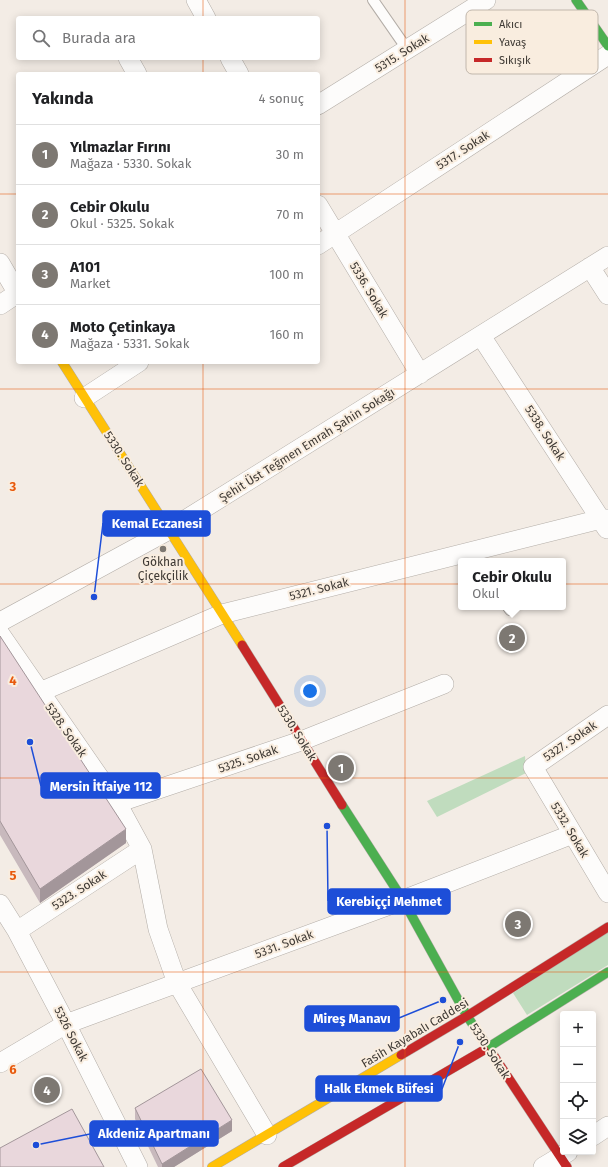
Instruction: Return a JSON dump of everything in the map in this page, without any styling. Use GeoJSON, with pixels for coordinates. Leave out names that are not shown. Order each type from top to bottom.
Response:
{"type":"FeatureCollection","features":[{"type":"Feature","properties":{"kind":"street"},"geometry":{"type":"LineString","coordinates":[[196,0],[205,16]]}},
{"type":"Feature","properties":{"kind":"street","name":"5315. Sokak"},"geometry":{"type":"LineString","coordinates":[[470,10],[486,0]]}},
{"type":"Feature","properties":{"kind":"street"},"geometry":{"type":"LineString","coordinates":[[576,0],[583,10]]}},
{"type":"Feature","properties":{"kind":"street","name":"5315. Sokak"},"geometry":{"type":"LineString","coordinates":[[320,104],[466,12]]}},
{"type":"Feature","properties":{"kind":"street"},"geometry":{"type":"LineString","coordinates":[[598,32],[608,46]]}},
{"type":"Feature","properties":{"kind":"street","name":"5317. Sokak"},"geometry":{"type":"LineString","coordinates":[[598,62],[608,55]]}},
{"type":"Feature","properties":{"kind":"street"},"geometry":{"type":"LineString","coordinates":[[129,60],[136,72]]}},
{"type":"Feature","properties":{"kind":"street"},"geometry":{"type":"LineString","coordinates":[[231,60],[239,72]]}},
{"type":"Feature","properties":{"kind":"street","name":"5317. Sokak"},"geometry":{"type":"LineString","coordinates":[[320,244],[579,74]]}},
{"type":"Feature","properties":{"kind":"street","name":"5336. Sokak"},"geometry":{"type":"LineString","coordinates":[[320,208],[420,374]]}},
{"type":"Feature","properties":{"kind":"street","name":"Şehit Üst Teğmen Emrah Şahin Sokağı"},"geometry":{"type":"LineString","coordinates":[[0,622],[170,530],[608,256]]}},
{"type":"Feature","properties":{"kind":"street"},"geometry":{"type":"LineString","coordinates":[[0,263],[16,290]]}},
{"type":"Feature","properties":{"kind":"street"},"geometry":{"type":"LineString","coordinates":[[590,267],[608,295]]}},
{"type":"Feature","properties":{"kind":"street"},"geometry":{"type":"LineString","coordinates":[[0,305],[16,294]]}},
{"type":"Feature","properties":{"kind":"street","name":"5338. Sokak"},"geometry":{"type":"LineString","coordinates":[[481,336],[606,523]]}},
{"type":"Feature","properties":{"kind":"street","name":"5330. Sokak"},"geometry":{"type":"LineString","coordinates":[[63,364],[170,530],[301,741],[403,900],[467,1016],[565,1159]]}},
{"type":"Feature","properties":{"kind":"street"},"geometry":{"type":"LineString","coordinates":[[84,398],[136,364]]}},
{"type":"Feature","properties":{"kind":"street","name":"5321. Sokak"},"geometry":{"type":"LineString","coordinates":[[479,556],[606,523]]}},
{"type":"Feature","properties":{"kind":"street","name":"5321. Sokak"},"geometry":{"type":"LineString","coordinates":[[40,692],[222,614],[458,561]]}},
{"type":"Feature","properties":{"kind":"street","name":"5328. Sokak"},"geometry":{"type":"LineString","coordinates":[[0,634],[117,803],[142,849],[158,929],[177,983],[267,1135]]}},
{"type":"Feature","properties":{"kind":"street","name":"5325. Sokak"},"geometry":{"type":"LineString","coordinates":[[117,803],[301,741],[444,684]]}},
{"type":"Feature","properties":{"kind":"street","name":"5327. Sokak"},"geometry":{"type":"LineString","coordinates":[[533,767],[608,715]]}},
{"type":"Feature","properties":{"kind":"street","name":"5332. Sokak"},"geometry":{"type":"LineString","coordinates":[[533,767],[608,893]]}},
{"type":"Feature","properties":{"kind":"street","name":"5331. Sokak"},"geometry":{"type":"LineString","coordinates":[[0,1063],[66,1024],[403,900],[573,834]]}},
{"type":"Feature","properties":{"kind":"street","name":"5323. Sokak"},"geometry":{"type":"LineString","coordinates":[[17,931],[142,849]]}},
{"type":"Feature","properties":{"kind":"street","name":"5326 Sokak"},"geometry":{"type":"LineString","coordinates":[[0,904],[17,931],[66,1024],[138,1167]]}},
{"type":"Feature","properties":{"kind":"street","name":"Fasih Kayabalı Caddesi"},"geometry":{"type":"LineString","coordinates":[[212,1167],[467,1016],[608,927]]}},
{"type":"Feature","properties":{"kind":"street"},"geometry":{"type":"LineString","coordinates":[[283,1167],[488,1048],[608,972]]}},
{"type":"Feature","properties":{"kind":"street"},"geometry":{"type":"LineString","coordinates":[[596,1134],[608,1126]]}},
{"type":"Feature","properties":{"kind":"street"},"geometry":{"type":"LineString","coordinates":[[543,1167],[565,1159]]}},
{"type":"Feature","properties":{"kind":"lane"},"geometry":{"type":"LineString","coordinates":[[373,0],[407,49]]}},
{"type":"Feature","properties":{"kind":"green space"},"geometry":{"type":"Polygon","coordinates":[[[525,756],[526,773],[437,817],[427,801],[525,756]]]}},
{"type":"Feature","properties":{"kind":"green space"},"geometry":{"type":"Polygon","coordinates":[[[608,931],[608,965],[527,1015],[513,993],[608,931]]]}},
{"type":"Feature","properties":{"kind":"building"},"geometry":{"type":"Polygon","coordinates":[[[0,636],[126,829],[40,889],[0,821],[0,636]]]}},
{"type":"Feature","properties":{"kind":"building"},"geometry":{"type":"Polygon","coordinates":[[[201,1069],[232,1120],[162,1164],[135,1108],[201,1069]]]}},
{"type":"Feature","properties":{"kind":"building"},"geometry":{"type":"Polygon","coordinates":[[[72,1109],[104,1167],[0,1167],[0,1148],[72,1109]]]}},
{"type":"Feature","properties":{"kind":"traffic: fast"},"geometry":{"type":"LineString","coordinates":[[576,0],[583,10]]}},
{"type":"Feature","properties":{"kind":"traffic: fast"},"geometry":{"type":"LineString","coordinates":[[598,32],[608,46]]}},
{"type":"Feature","properties":{"kind":"traffic: fast"},"geometry":{"type":"LineString","coordinates":[[342,805],[403,900],[467,1016],[494,1056]]}},
{"type":"Feature","properties":{"kind":"traffic: fast"},"geometry":{"type":"LineString","coordinates":[[484,1050],[608,972]]}},
{"type":"Feature","properties":{"kind":"traffic: slow"},"geometry":{"type":"LineString","coordinates":[[63,364],[242,645]]}},
{"type":"Feature","properties":{"kind":"traffic: slow"},"geometry":{"type":"LineString","coordinates":[[212,1167],[401,1055]]}},
{"type":"Feature","properties":{"kind":"traffic: jam"},"geometry":{"type":"LineString","coordinates":[[242,645],[342,805]]}},
{"type":"Feature","properties":{"kind":"traffic: jam"},"geometry":{"type":"LineString","coordinates":[[401,1055],[467,1016],[608,927]]}},
{"type":"Feature","properties":{"kind":"traffic: jam"},"geometry":{"type":"LineString","coordinates":[[283,1167],[484,1050]]}},
{"type":"Feature","properties":{"kind":"traffic: jam"},"geometry":{"type":"LineString","coordinates":[[494,1056],[567,1167]]}},
{"type":"Feature","properties":{"kind":"place","name":"Gökhan Çiçekçilik"},"geometry":{"type":"Point","coordinates":[163,549]}},
{"type":"Feature","properties":{"kind":"place","name":"Kemal Eczanesi"},"geometry":{"type":"Point","coordinates":[94,597]}},
{"type":"Feature","properties":{"kind":"place","name":"Cebir Okulu"},"geometry":{"type":"Point","coordinates":[512,638]}},
{"type":"Feature","properties":{"kind":"place","name":"Mersin İtfaiye 112"},"geometry":{"type":"Point","coordinates":[30,742]}},
{"type":"Feature","properties":{"kind":"place","name":"Yılmazlar Fırını"},"geometry":{"type":"Point","coordinates":[341,768]}},
{"type":"Feature","properties":{"kind":"place","name":"Kerebiççi Mehmet"},"geometry":{"type":"Point","coordinates":[327,826]}},
{"type":"Feature","properties":{"kind":"place","name":"A101"},"geometry":{"type":"Point","coordinates":[518,924]}},
{"type":"Feature","properties":{"kind":"place","name":"Mireş Manavı"},"geometry":{"type":"Point","coordinates":[443,1000]}},
{"type":"Feature","properties":{"kind":"place","name":"Halk Ekmek Büfesi"},"geometry":{"type":"Point","coordinates":[460,1042]}},
{"type":"Feature","properties":{"kind":"place","name":"Moto Çetinkaya"},"geometry":{"type":"Point","coordinates":[47,1090]}},
{"type":"Feature","properties":{"kind":"place","name":"Akdeniz Apartmanı"},"geometry":{"type":"Point","coordinates":[36,1145]}}]}
